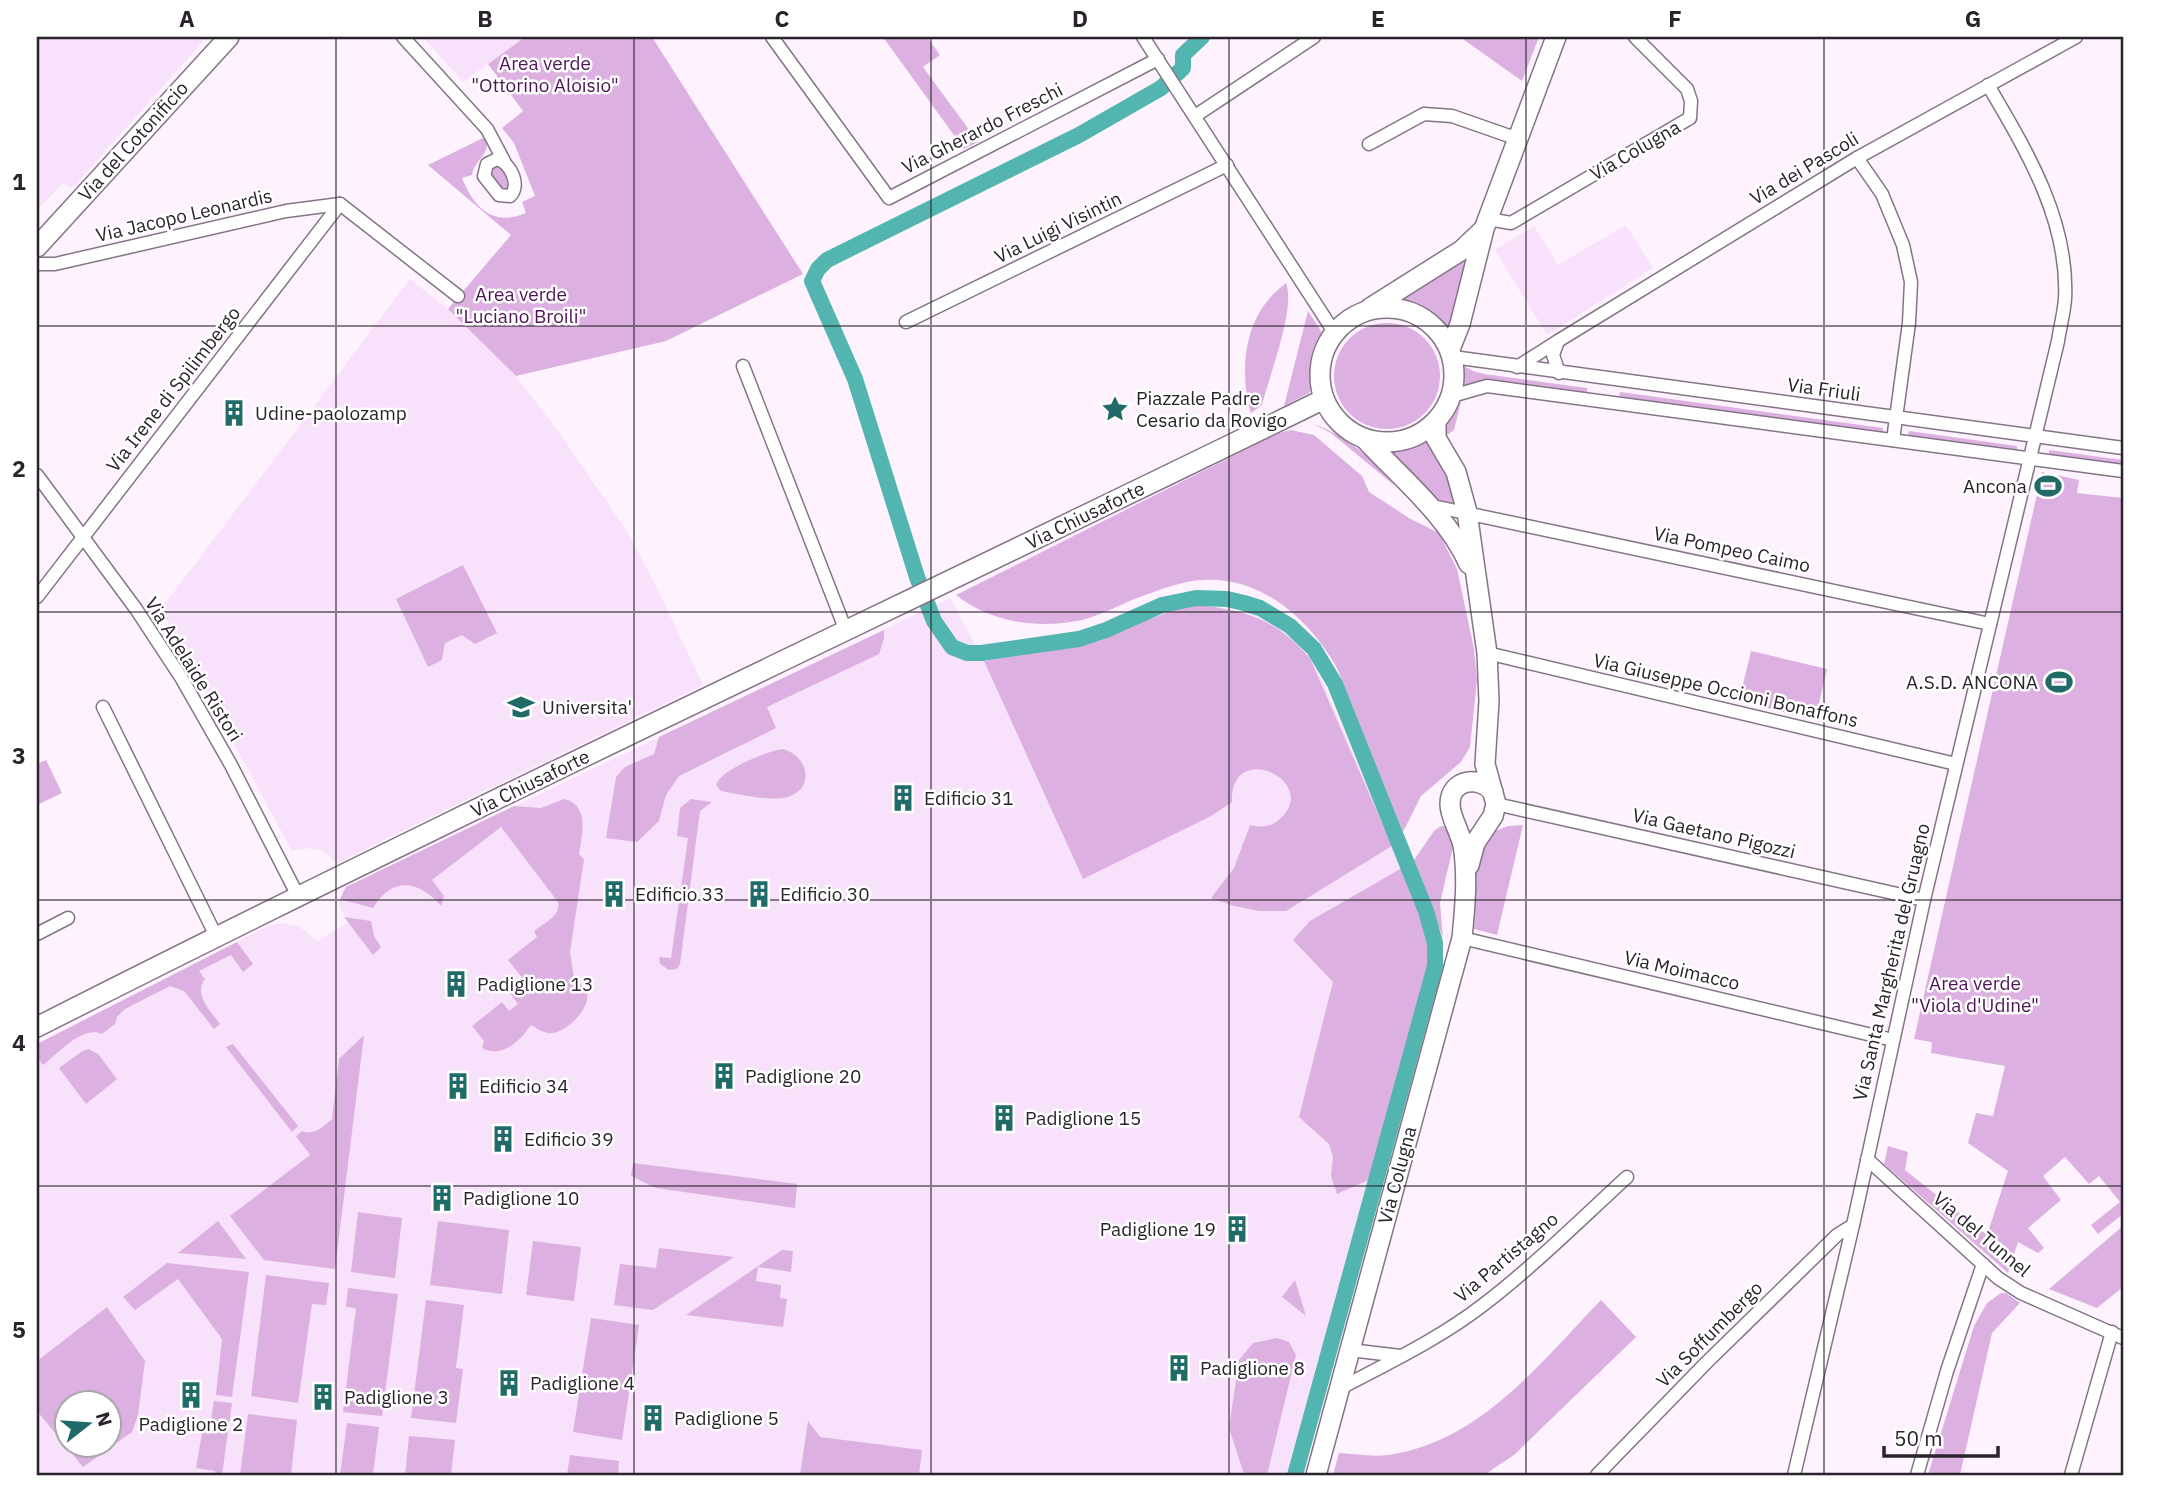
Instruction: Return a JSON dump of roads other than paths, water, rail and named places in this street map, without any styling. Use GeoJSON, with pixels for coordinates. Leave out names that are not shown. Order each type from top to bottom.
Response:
{"type":"FeatureCollection","features":[{"type":"Feature","properties":{"kind":"street","name":"Via del Cotonificio"},"geometry":{"type":"LineString","coordinates":[[37,247],[229,37]]}},
{"type":"Feature","properties":{"kind":"street"},"geometry":{"type":"LineString","coordinates":[[403,37],[481,122],[496,144],[516,185],[513,194],[506,197],[499,195],[485,180],[485,168],[491,161],[496,144]]}},
{"type":"Feature","properties":{"kind":"street","name":"Via Gherardo Freschi"},"geometry":{"type":"LineString","coordinates":[[772,37],[889,198],[1161,65]]}},
{"type":"Feature","properties":{"kind":"street"},"geometry":{"type":"LineString","coordinates":[[1143,37],[1334,332]]}},
{"type":"Feature","properties":{"kind":"street"},"geometry":{"type":"LineString","coordinates":[[1195,116],[1314,37]]}},
{"type":"Feature","properties":{"kind":"street"},"geometry":{"type":"LineString","coordinates":[[1451,353],[1486,224],[1556,37]]}},
{"type":"Feature","properties":{"kind":"street","name":"Via Colugna"},"geometry":{"type":"LineString","coordinates":[[1486,224],[1510,223],[1690,118],[1691,101],[1687,89],[1635,37]]}},
{"type":"Feature","properties":{"kind":"street","name":"Via dei Pascoli"},"geometry":{"type":"LineString","coordinates":[[1517,367],[1857,158],[2076,37]]}},
{"type":"Feature","properties":{"kind":"street"},"geometry":{"type":"LineString","coordinates":[[1988,85],[2023,146],[2049,203],[2063,263],[2065,299],[2060,331],[2029,458]]}},
{"type":"Feature","properties":{"kind":"street"},"geometry":{"type":"LineString","coordinates":[[1369,144],[1424,114],[1452,117],[1518,139]]}},
{"type":"Feature","properties":{"kind":"street"},"geometry":{"type":"LineString","coordinates":[[1857,158],[1882,194],[1903,245],[1911,282],[1909,323],[1894,440]]}},
{"type":"Feature","properties":{"kind":"street"},"geometry":{"type":"LineString","coordinates":[[491,161],[504,161]]}},
{"type":"Feature","properties":{"kind":"street","name":"Via Luigi Visintin"},"geometry":{"type":"LineString","coordinates":[[906,322],[1227,166]]}},
{"type":"Feature","properties":{"kind":"street"},"geometry":{"type":"LineString","coordinates":[[341,204],[458,296]]}},
{"type":"Feature","properties":{"kind":"street","name":"Via Jacopo Leonardis"},"geometry":{"type":"LineString","coordinates":[[37,264],[55,264],[286,211],[341,204]]}},
{"type":"Feature","properties":{"kind":"street","name":"Via Irene di Spilimbergo"},"geometry":{"type":"LineString","coordinates":[[37,597],[341,204]]}},
{"type":"Feature","properties":{"kind":"street"},"geometry":{"type":"LineString","coordinates":[[1476,582],[1459,545],[1427,505],[1365,439],[1349,430],[1334,416],[1324,399],[1320,376],[1325,348],[1334,332],[1352,317],[1368,310],[1462,250],[1486,224]]}},
{"type":"Feature","properties":{"kind":"street"},"geometry":{"type":"LineString","coordinates":[[1365,439],[1383,442],[1405,440],[1426,431],[1436,422],[1452,396],[1455,376],[1451,353],[1438,330],[1426,319],[1409,310],[1395,307],[1368,310]]}},
{"type":"Feature","properties":{"kind":"street"},"geometry":{"type":"LineString","coordinates":[[1558,341],[1553,355],[1559,373]]}},
{"type":"Feature","properties":{"kind":"street","name":"Via Friuli"},"geometry":{"type":"LineString","coordinates":[[1451,353],[1559,373],[2123,448]]}},
{"type":"Feature","properties":{"kind":"street"},"geometry":{"type":"LineString","coordinates":[[743,366],[846,631]]}},
{"type":"Feature","properties":{"kind":"street"},"geometry":{"type":"LineString","coordinates":[[1606,402],[1608,379]]}},
{"type":"Feature","properties":{"kind":"street"},"geometry":{"type":"LineString","coordinates":[[1452,396],[1487,386],[2123,471]]}},
{"type":"Feature","properties":{"kind":"street","name":"Via Chiusaforte"},"geometry":{"type":"LineString","coordinates":[[37,1027],[216,936],[1324,399]]}},
{"type":"Feature","properties":{"kind":"street"},"geometry":{"type":"LineString","coordinates":[[1436,422],[1436,439],[1456,472],[1467,512],[1486,653],[1489,701],[1485,764],[1493,806]]}},
{"type":"Feature","properties":{"kind":"street","name":"Via Santa Margherita del Gruagno"},"geometry":{"type":"LineString","coordinates":[[1794,1475],[1853,1226],[1924,900],[2029,458]]}},
{"type":"Feature","properties":{"kind":"street","name":"Via Adelaide Ristori"},"geometry":{"type":"LineString","coordinates":[[37,475],[136,609],[181,679],[231,765],[298,896]]}},
{"type":"Feature","properties":{"kind":"street"},"geometry":{"type":"LineString","coordinates":[[1427,505],[1467,512]]}},
{"type":"Feature","properties":{"kind":"street","name":"Via Pompeo Caimo"},"geometry":{"type":"LineString","coordinates":[[1467,512],[1990,624]]}},
{"type":"Feature","properties":{"kind":"street","name":"Via Giuseppe Occioni Bonaffons"},"geometry":{"type":"LineString","coordinates":[[1486,653],[1956,764]]}},
{"type":"Feature","properties":{"kind":"street"},"geometry":{"type":"LineString","coordinates":[[103,707],[216,936]]}},
{"type":"Feature","properties":{"kind":"street"},"geometry":{"type":"LineString","coordinates":[[1464,783],[1486,743]]}},
{"type":"Feature","properties":{"kind":"street"},"geometry":{"type":"LineString","coordinates":[[1476,781],[1483,783],[1493,806],[1472,827],[1454,817],[1450,803],[1458,786],[1476,781]]}},
{"type":"Feature","properties":{"kind":"street","name":"Via Colugna"},"geometry":{"type":"LineString","coordinates":[[1466,873],[1475,843],[1493,806]]}},
{"type":"Feature","properties":{"kind":"street","name":"Via Gaetano Pigozzi"},"geometry":{"type":"LineString","coordinates":[[1493,806],[1924,900]]}},
{"type":"Feature","properties":{"kind":"street","name":"Via Colugna"},"geometry":{"type":"LineString","coordinates":[[1316,1475],[1462,937],[1466,873],[1460,832],[1454,817]]}},
{"type":"Feature","properties":{"kind":"street"},"geometry":{"type":"LineString","coordinates":[[37,934],[68,918]]}},
{"type":"Feature","properties":{"kind":"street","name":"Via Moimacco"},"geometry":{"type":"LineString","coordinates":[[1462,937],[1893,1040]]}},
{"type":"Feature","properties":{"kind":"street","name":"Via del Tunnel"},"geometry":{"type":"LineString","coordinates":[[1867,1159],[1983,1264],[2021,1293],[2118,1335]]}},
{"type":"Feature","properties":{"kind":"street","name":"Via Partistagno"},"geometry":{"type":"LineString","coordinates":[[1339,1389],[1401,1356],[1482,1306],[1627,1177]]}},
{"type":"Feature","properties":{"kind":"street","name":"Via Soffumbergo"},"geometry":{"type":"LineString","coordinates":[[1597,1475],[1827,1244],[1853,1226]]}},
{"type":"Feature","properties":{"kind":"street"},"geometry":{"type":"LineString","coordinates":[[1917,1475],[1947,1371],[1983,1264]]}},
{"type":"Feature","properties":{"kind":"street"},"geometry":{"type":"LineString","coordinates":[[2071,1475],[2118,1335]]}},
{"type":"Feature","properties":{"kind":"street"},"geometry":{"type":"LineString","coordinates":[[1350,1350],[1401,1356]]}},
{"type":"Feature","properties":{"kind":"waterway"},"geometry":{"type":"LineString","coordinates":[[1202,37],[1183,55],[1183,68],[1161,88],[1079,135],[827,260],[812,281],[855,379],[917,577],[934,621],[952,647],[967,653],[981,653],[1079,639],[1162,605],[1196,598],[1227,599],[1260,608],[1290,626],[1314,649],[1335,684],[1426,911],[1435,943],[1435,966],[1295,1475]]}},
{"type":"Feature","properties":{"kind":"place","name":"Piazzale Padre Cesario da Rovigo"},"geometry":{"type":"Point","coordinates":[1115,409]}},
{"type":"Feature","properties":{"kind":"place","name":"Udine-paolozamp"},"geometry":{"type":"Point","coordinates":[234,413]}},
{"type":"Feature","properties":{"kind":"place","name":"Ancona"},"geometry":{"type":"Point","coordinates":[2048,486]}},
{"type":"Feature","properties":{"kind":"place","name":"A.S.D. ANCONA"},"geometry":{"type":"Point","coordinates":[2059,682]}},
{"type":"Feature","properties":{"kind":"place","name":"Universita'"},"geometry":{"type":"Point","coordinates":[521,707]}},
{"type":"Feature","properties":{"kind":"place","name":"Edificio 31"},"geometry":{"type":"Point","coordinates":[903,798]}},
{"type":"Feature","properties":{"kind":"place","name":"Edificio 33"},"geometry":{"type":"Point","coordinates":[614,894]}},
{"type":"Feature","properties":{"kind":"place","name":"Edificio 30"},"geometry":{"type":"Point","coordinates":[759,894]}},
{"type":"Feature","properties":{"kind":"place","name":"Padiglione 13"},"geometry":{"type":"Point","coordinates":[456,984]}},
{"type":"Feature","properties":{"kind":"place","name":"Padiglione 20"},"geometry":{"type":"Point","coordinates":[724,1076]}},
{"type":"Feature","properties":{"kind":"place","name":"Edificio 34"},"geometry":{"type":"Point","coordinates":[458,1086]}},
{"type":"Feature","properties":{"kind":"place","name":"Padiglione 15"},"geometry":{"type":"Point","coordinates":[1004,1118]}},
{"type":"Feature","properties":{"kind":"place","name":"Edificio 39"},"geometry":{"type":"Point","coordinates":[503,1139]}},
{"type":"Feature","properties":{"kind":"place","name":"Padiglione 10"},"geometry":{"type":"Point","coordinates":[442,1198]}},
{"type":"Feature","properties":{"kind":"place","name":"Padiglione 19"},"geometry":{"type":"Point","coordinates":[1237,1229]}},
{"type":"Feature","properties":{"kind":"place","name":"Padiglione 8"},"geometry":{"type":"Point","coordinates":[1179,1368]}},
{"type":"Feature","properties":{"kind":"place","name":"Padiglione 4"},"geometry":{"type":"Point","coordinates":[509,1383]}},
{"type":"Feature","properties":{"kind":"place","name":"Padiglione 2"},"geometry":{"type":"Point","coordinates":[191,1395]}},
{"type":"Feature","properties":{"kind":"place","name":"Padiglione 3"},"geometry":{"type":"Point","coordinates":[323,1397]}},
{"type":"Feature","properties":{"kind":"place","name":"Padiglione 5"},"geometry":{"type":"Point","coordinates":[653,1418]}},
{"type":"Feature","properties":{"kind":"park label","name":"Area verde \"Ottorino Aloisio\""},"geometry":{"type":"Point","coordinates":[545,74]}},
{"type":"Feature","properties":{"kind":"park label","name":"Area verde \"Luciano Broili\""},"geometry":{"type":"Point","coordinates":[521,305]}},
{"type":"Feature","properties":{"kind":"park label","name":"Area verde \"Viola d'Udine\""},"geometry":{"type":"Point","coordinates":[1975,994]}}]}
